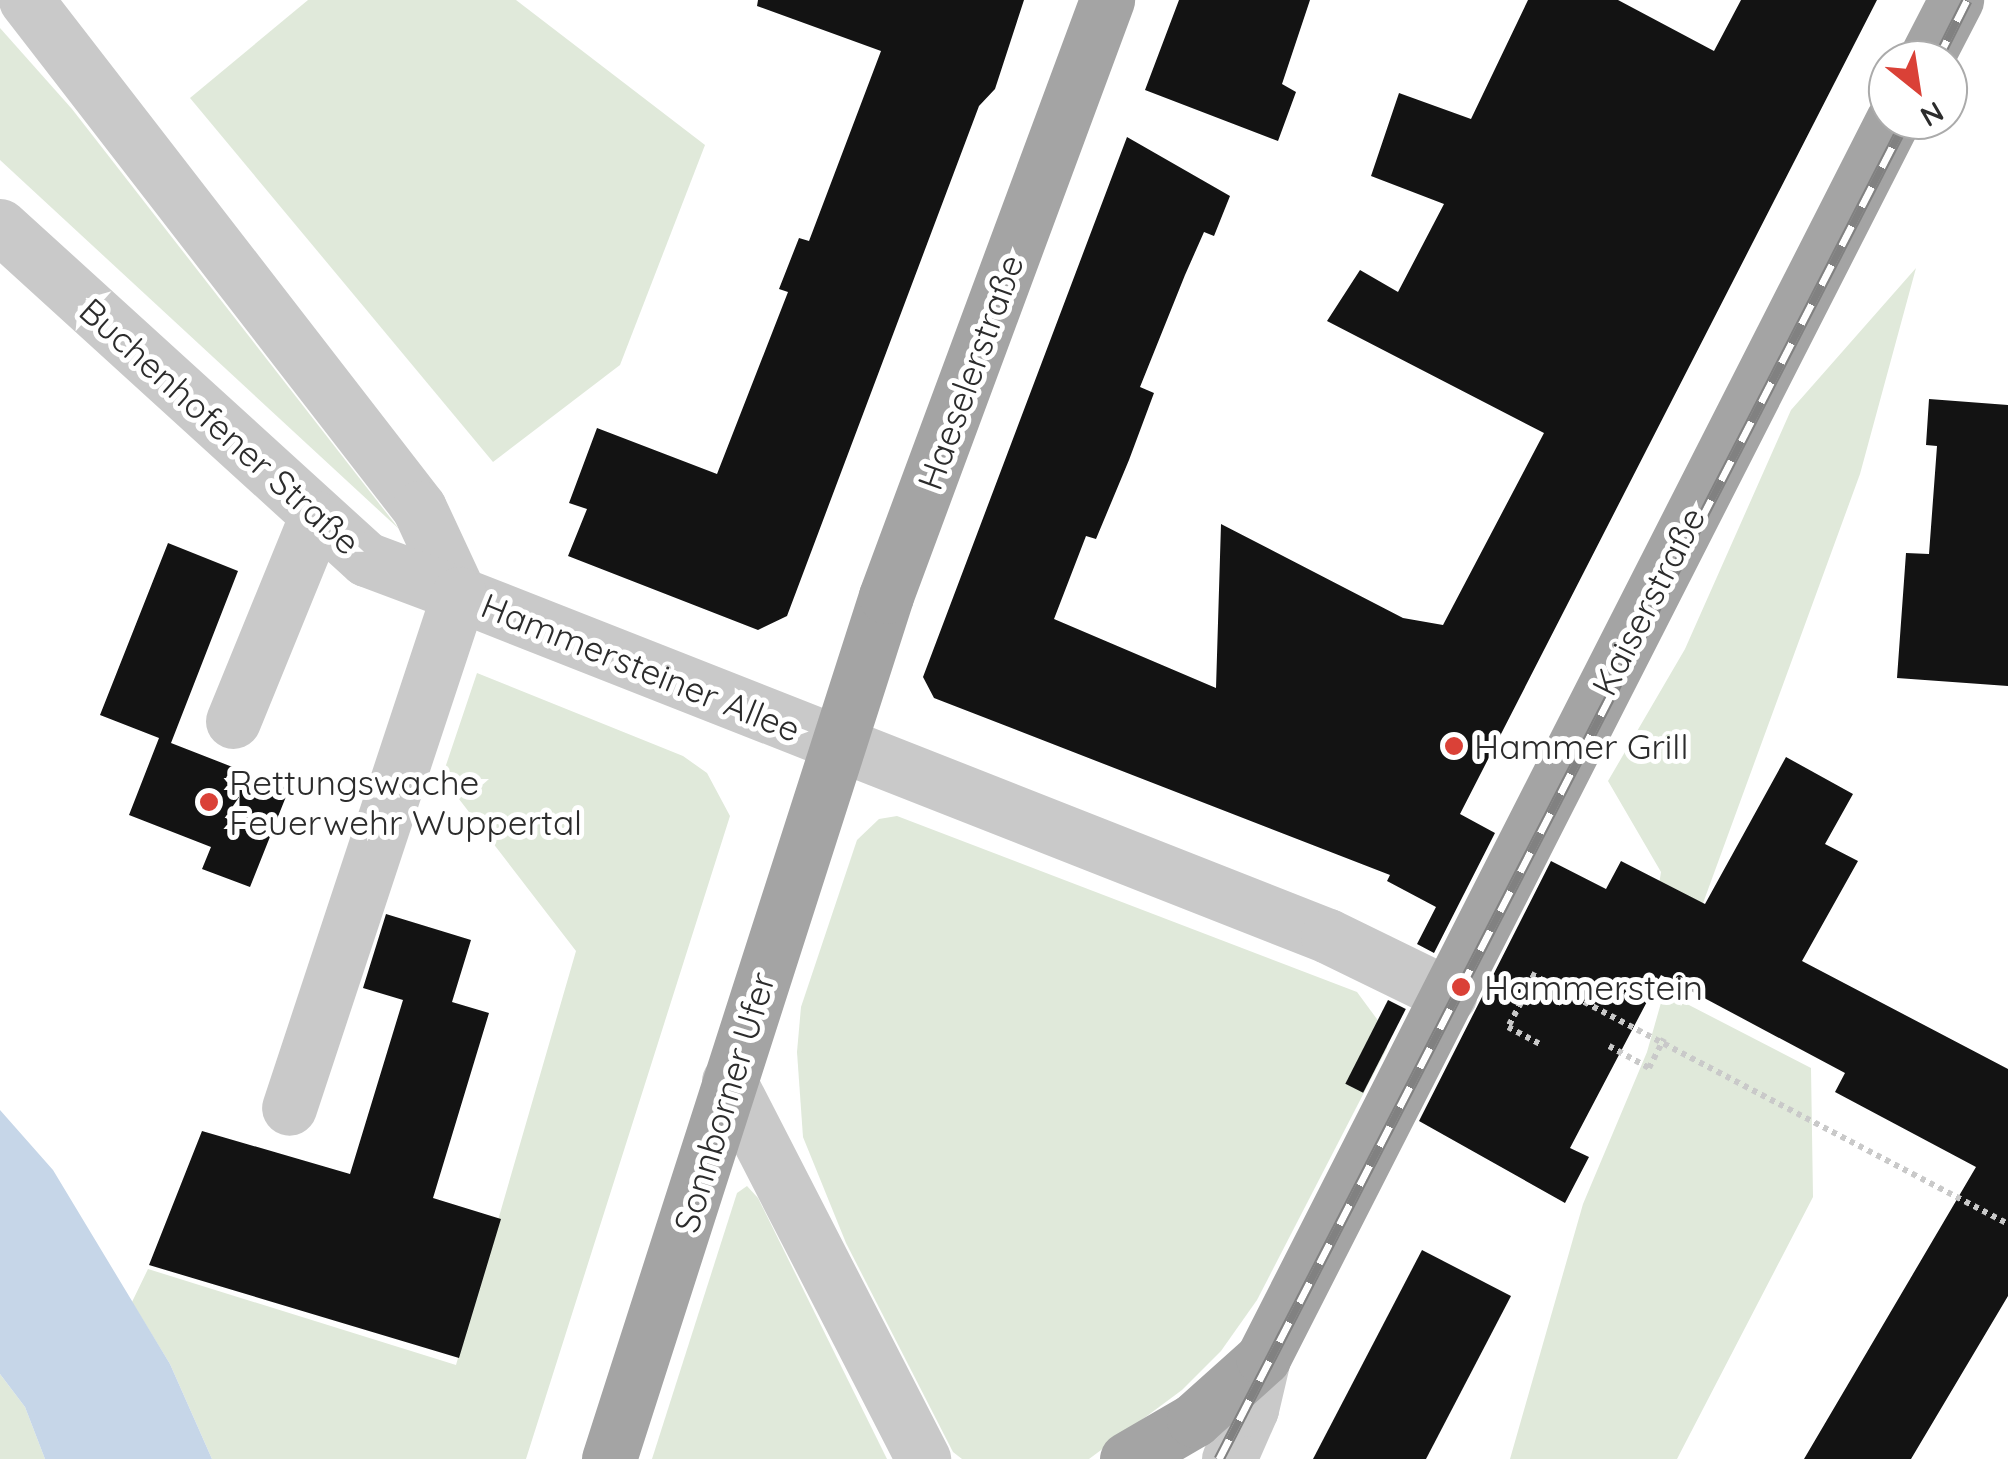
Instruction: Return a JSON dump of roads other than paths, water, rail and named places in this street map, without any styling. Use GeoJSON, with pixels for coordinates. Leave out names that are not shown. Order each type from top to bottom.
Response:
{"type":"FeatureCollection","features":[{"type":"Feature","properties":{"kind":"main road","name":"Haeselerstraße"},"geometry":{"type":"LineString","coordinates":[[836,745],[1108,0]]}},
{"type":"Feature","properties":{"kind":"main road"},"geometry":{"type":"LineString","coordinates":[[1935,40],[1956,0]]}},
{"type":"Feature","properties":{"kind":"main road","name":"Kaiserstraße"},"geometry":{"type":"LineString","coordinates":[[1127,1459],[1194,1420],[1262,1358],[1884,140]]}},
{"type":"Feature","properties":{"kind":"main road","name":"Sonnborner Ufer"},"geometry":{"type":"LineString","coordinates":[[610,1459],[836,745]]}},
{"type":"Feature","properties":{"kind":"street","name":"Hammersteiner Allee"},"geometry":{"type":"LineString","coordinates":[[26,0],[419,508],[459,594],[1328,936],[1450,995]]}},
{"type":"Feature","properties":{"kind":"street","name":"Buchenhofener Straße"},"geometry":{"type":"LineString","coordinates":[[0,226],[316,518],[366,559],[459,594]]}},
{"type":"Feature","properties":{"kind":"street"},"geometry":{"type":"LineString","coordinates":[[233,721],[316,518]]}},
{"type":"Feature","properties":{"kind":"street"},"geometry":{"type":"LineString","coordinates":[[289,1108],[459,594]]}},
{"type":"Feature","properties":{"kind":"street"},"geometry":{"type":"LineString","coordinates":[[730,1081],[923,1459]]}},
{"type":"Feature","properties":{"kind":"street"},"geometry":{"type":"LineString","coordinates":[[1229,1459],[1252,1408],[1262,1358]]}},
{"type":"Feature","properties":{"kind":"water"},"geometry":{"type":"Polygon","coordinates":[[[0,1110],[53,1170],[170,1364],[212,1459],[45,1459],[25,1407],[0,1374],[0,1110]]]}},
{"type":"Feature","properties":{"kind":"railway"},"geometry":{"type":"LineString","coordinates":[[1947,40],[1967,0]]}},
{"type":"Feature","properties":{"kind":"railway"},"geometry":{"type":"LineString","coordinates":[[1219,1459],[1896,140]]}},
{"type":"Feature","properties":{"kind":"place","name":"Hammer Grill"},"geometry":{"type":"Point","coordinates":[1454,746]}},
{"type":"Feature","properties":{"kind":"place","name":"Rettungswache Feuerwehr Wuppertal"},"geometry":{"type":"Point","coordinates":[209,802]}},
{"type":"Feature","properties":{"kind":"place","name":"Hammerstein"},"geometry":{"type":"Point","coordinates":[1461,987]}}]}
